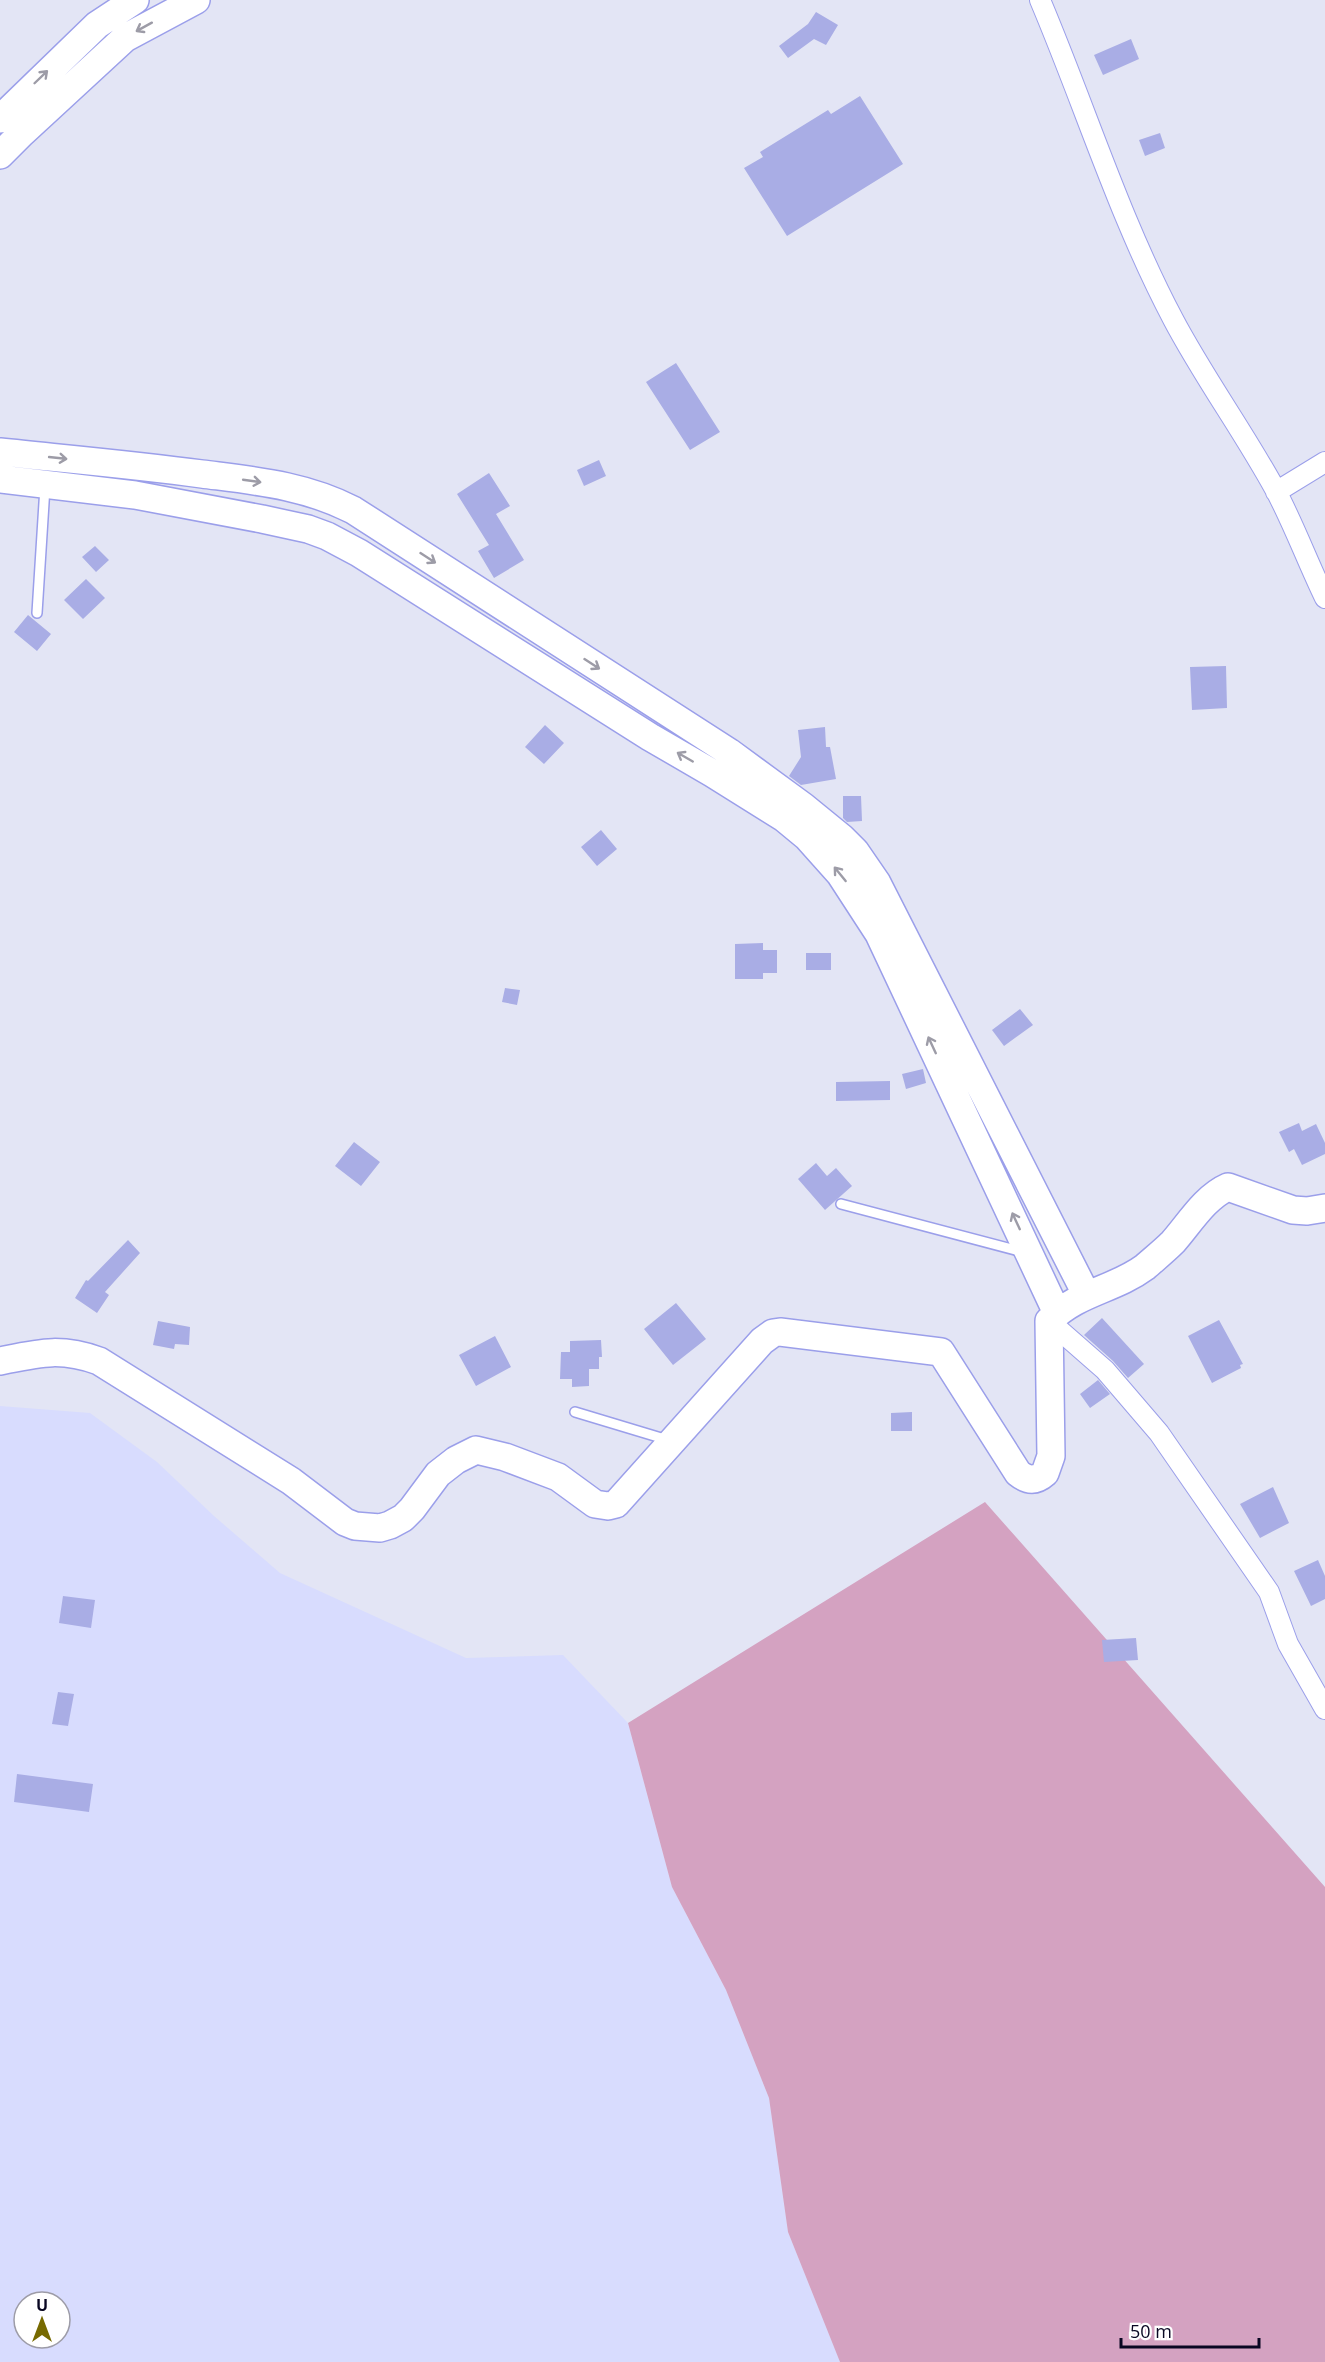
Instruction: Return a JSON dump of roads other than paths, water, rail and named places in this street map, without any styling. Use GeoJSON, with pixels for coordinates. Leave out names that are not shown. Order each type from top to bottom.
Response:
{"type":"FeatureCollection","features":[{"type":"Feature","properties":{"kind":"street"},"geometry":{"type":"LineString","coordinates":[[0,119],[97,25],[135,0]]}},
{"type":"Feature","properties":{"kind":"street"},"geometry":{"type":"LineString","coordinates":[[0,155],[125,38],[196,0]]}},
{"type":"Feature","properties":{"kind":"street"},"geometry":{"type":"LineString","coordinates":[[1040,0],[1067,63],[1124,214],[1168,309],[1276,492],[1325,598]]}},
{"type":"Feature","properties":{"kind":"street"},"geometry":{"type":"LineString","coordinates":[[0,452],[140,466],[283,485],[317,494],[353,510],[729,752],[804,807],[855,850],[877,883],[1086,1294]]}},
{"type":"Feature","properties":{"kind":"street"},"geometry":{"type":"LineString","coordinates":[[1276,492],[1325,462]]}},
{"type":"Feature","properties":{"kind":"street"},"geometry":{"type":"LineString","coordinates":[[135,495],[140,466]]}},
{"type":"Feature","properties":{"kind":"street"},"geometry":{"type":"LineString","coordinates":[[0,479],[135,495],[283,523],[327,536],[650,737],[712,773],[783,818],[807,837],[846,881],[879,934],[1031,1254],[1053,1317],[1051,1456],[1046,1473],[1034,1479],[1026,1479],[1018,1473],[940,1352],[791,1332],[773,1333],[622,1498],[608,1506],[595,1504],[558,1477],[537,1468],[505,1456],[476,1450],[456,1460],[438,1474],[412,1509],[402,1518],[390,1525],[368,1529],[345,1522],[291,1481],[99,1361],[80,1354],[57,1352],[0,1361]]}},
{"type":"Feature","properties":{"kind":"street"},"geometry":{"type":"LineString","coordinates":[[1053,1317],[1086,1294],[1143,1268],[1171,1244],[1212,1197],[1228,1187],[1293,1210],[1324,1209]]}},
{"type":"Feature","properties":{"kind":"street"},"geometry":{"type":"LineString","coordinates":[[1053,1317],[1105,1370],[1159,1433],[1269,1592],[1293,1656],[1325,1709]]}},
{"type":"Feature","properties":{"kind":"lane"},"geometry":{"type":"LineString","coordinates":[[37,613],[45,484]]}},
{"type":"Feature","properties":{"kind":"lane"},"geometry":{"type":"LineString","coordinates":[[841,1204],[1031,1254]]}},
{"type":"Feature","properties":{"kind":"lane"},"geometry":{"type":"LineString","coordinates":[[575,1412],[673,1442]]}}]}
